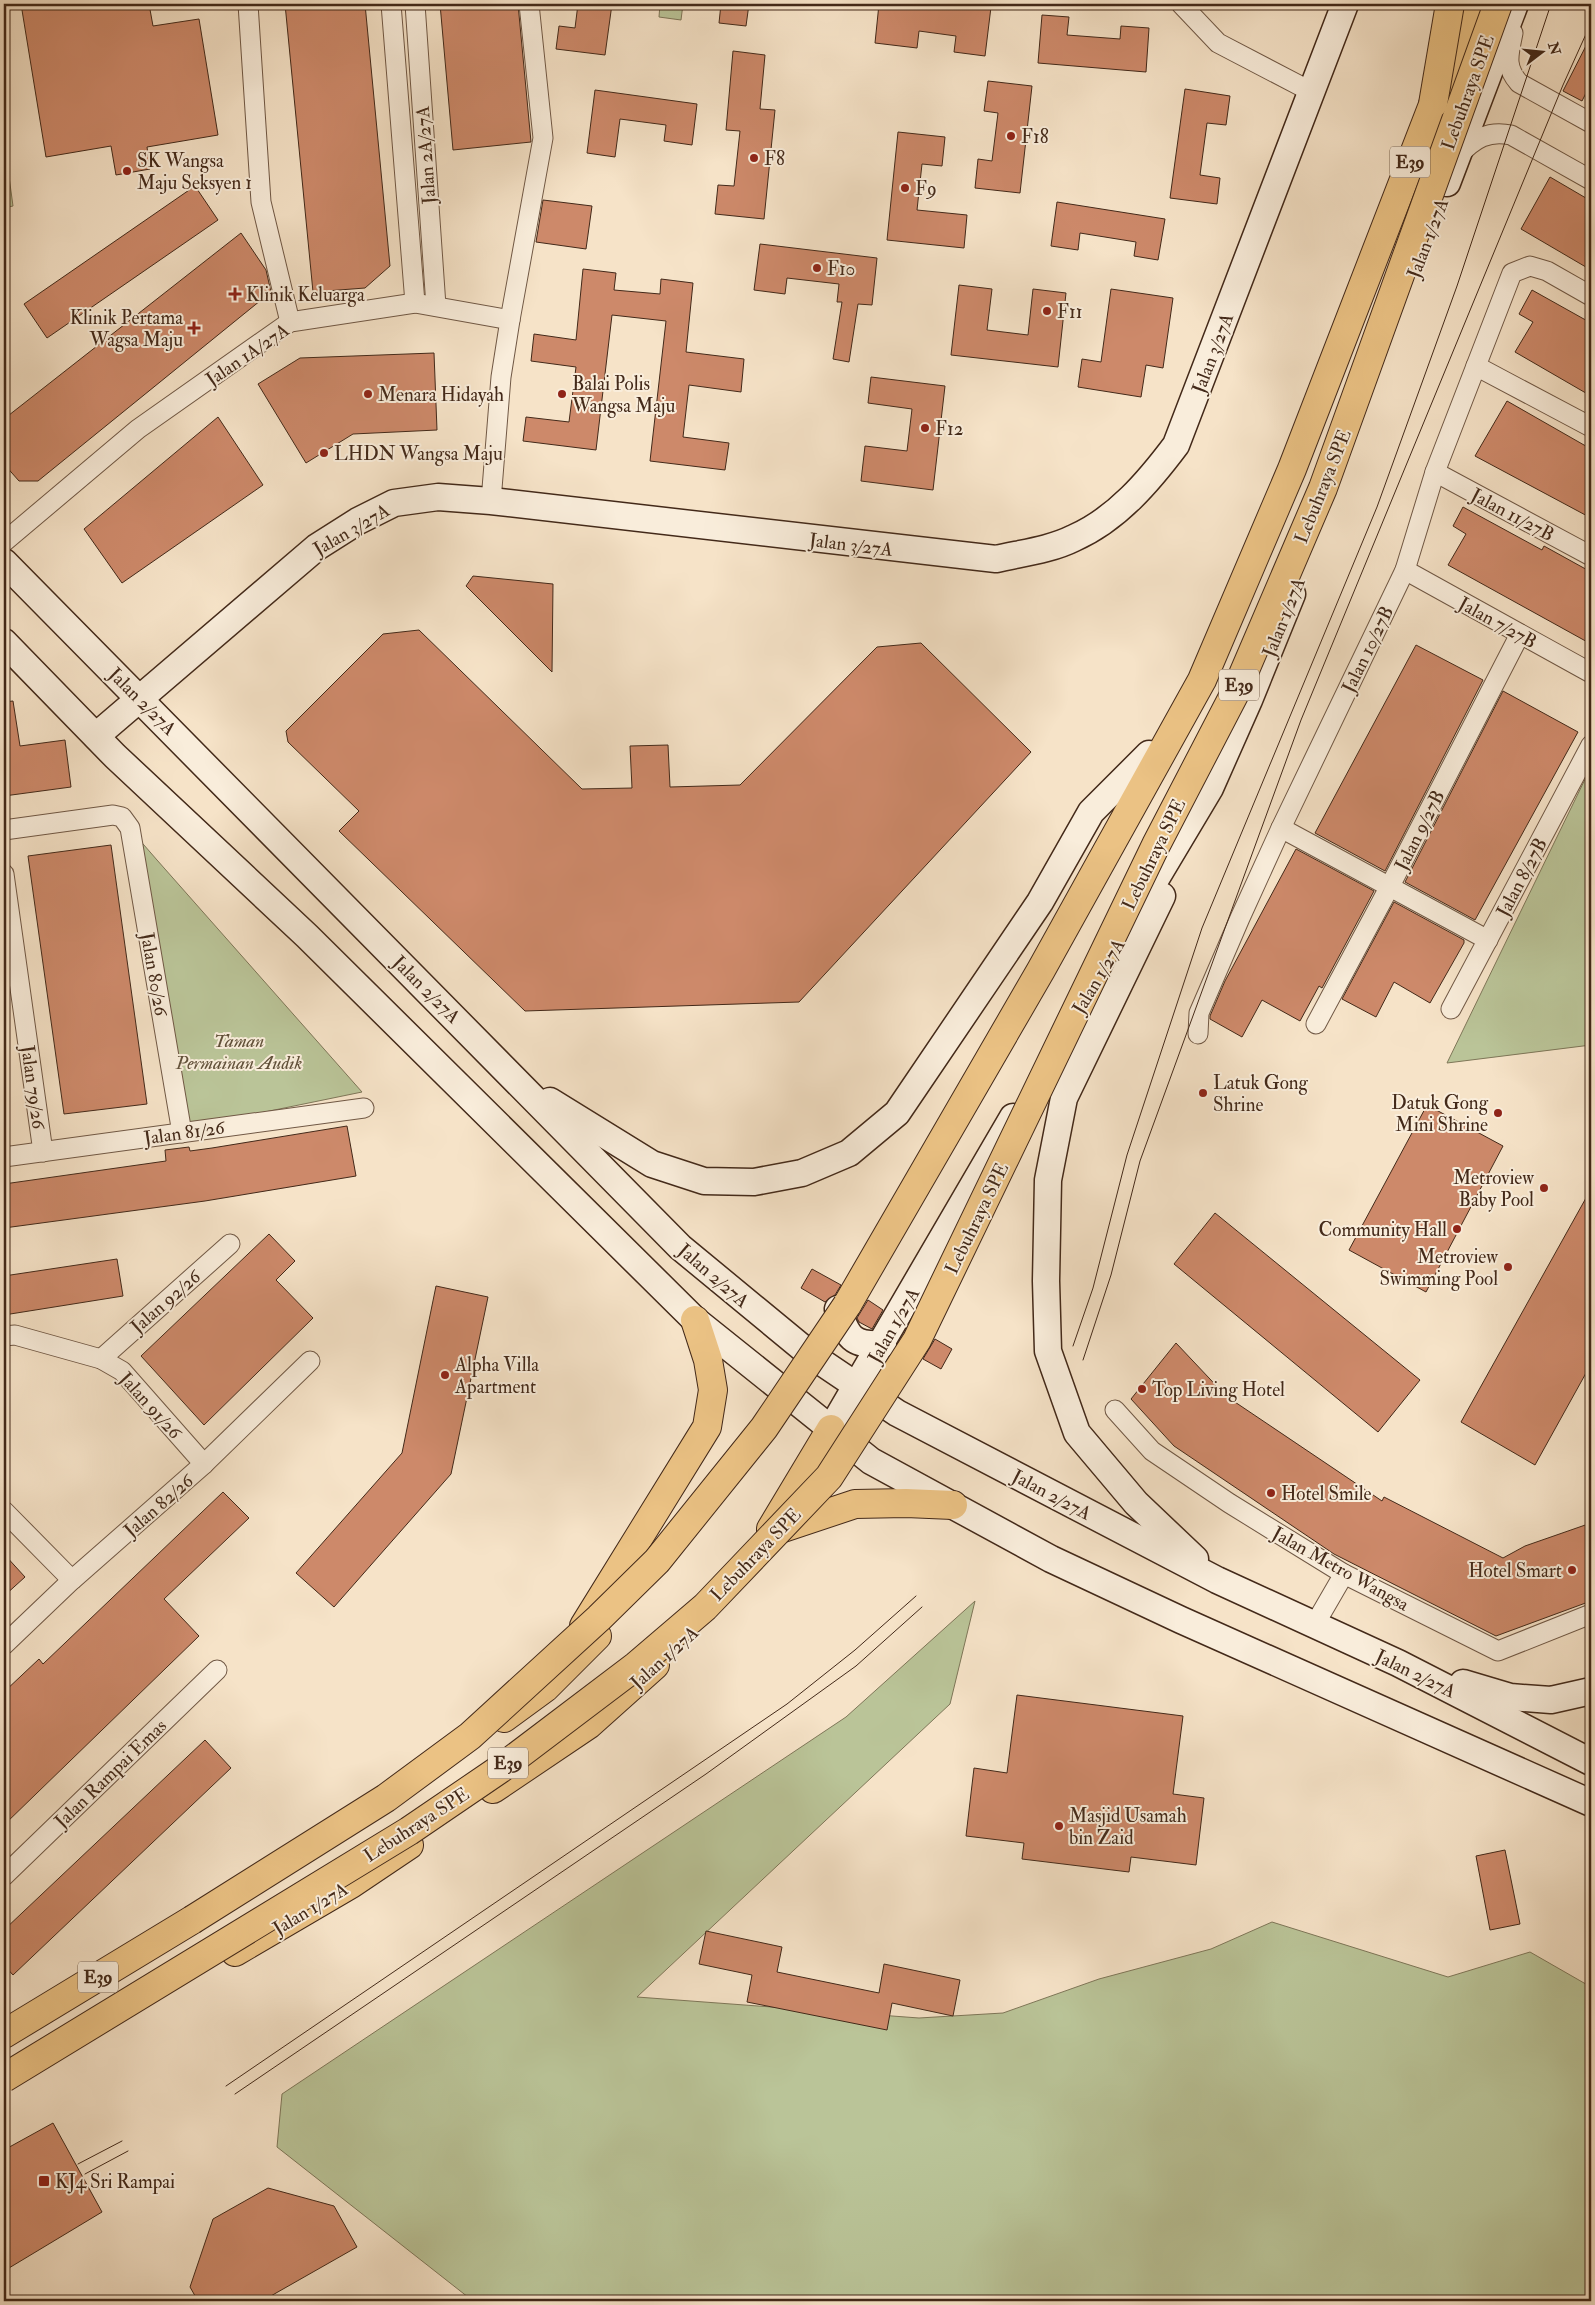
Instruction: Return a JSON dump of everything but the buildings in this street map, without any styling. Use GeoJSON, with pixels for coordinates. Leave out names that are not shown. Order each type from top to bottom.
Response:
{"type":"FeatureCollection","features":[{"type":"Feature","properties":{"kind":"main road","name":"Jalan 3/27A"},"geometry":{"type":"LineString","coordinates":[[102,731],[139,697],[317,546],[358,520],[394,503],[438,497],[491,501],[996,559],[1052,547],[1075,538],[1111,515],[1147,482],[1176,445],[1345,4]]}},
{"type":"Feature","properties":{"kind":"main road"},"geometry":{"type":"LineString","coordinates":[[1433,104],[1450,4]]}},
{"type":"Feature","properties":{"kind":"main road"},"geometry":{"type":"LineString","coordinates":[[4,2022],[456,1752],[545,1688],[671,1563],[811,1356],[1149,754],[1210,640],[1388,188],[1447,34],[1456,4]]}},
{"type":"Feature","properties":{"kind":"main road","name":"Lebuhraya SPE"},"geometry":{"type":"LineString","coordinates":[[4,2034],[258,1879],[370,1808],[470,1736],[599,1618],[657,1561],[764,1428],[847,1304],[1041,970],[1202,680],[1292,469],[1472,4]]}},
{"type":"Feature","properties":{"kind":"main road","name":"Lebuhraya SPE"},"geometry":{"type":"LineString","coordinates":[[4,2078],[409,1831],[500,1769],[636,1666],[705,1606],[828,1478],[917,1340],[1156,845],[1236,691],[1323,488],[1498,4]]}},
{"type":"Feature","properties":{"kind":"main road","name":"Jalan 1/27A"},"geometry":{"type":"LineString","coordinates":[[4,2089],[351,1884],[588,1725],[707,1618],[770,1532],[858,1387],[990,1156],[1210,788],[1249,700],[1319,526],[1457,157],[1517,4]]}},
{"type":"Feature","properties":{"kind":"main road","name":"Jalan 2/27A"},"geometry":{"type":"LineString","coordinates":[[4,562],[680,1247],[811,1356],[897,1413],[1217,1580],[1398,1663],[1591,1762]]}},
{"type":"Feature","properties":{"kind":"main road"},"geometry":{"type":"LineString","coordinates":[[4,642],[102,731],[115,756],[176,811],[307,936],[694,1320],[871,1461],[1050,1559],[1181,1620],[1591,1803]]}},
{"type":"Feature","properties":{"kind":"main road"},"geometry":{"type":"LineString","coordinates":[[521,1084],[652,1164],[704,1181],[754,1182],[802,1173],[848,1153],[897,1113],[1040,902],[1091,812],[1149,754]]}},
{"type":"Feature","properties":{"kind":"main road"},"geometry":{"type":"LineString","coordinates":[[1210,788],[1170,882],[1064,1098],[1048,1180],[1046,1281],[1048,1351],[1078,1433],[1136,1503],[1217,1580]]}},
{"type":"Feature","properties":{"kind":"main road"},"geometry":{"type":"LineString","coordinates":[[838,1309],[849,1335],[856,1341],[867,1345],[883,1344]]}},
{"type":"Feature","properties":{"kind":"main road"},"geometry":{"type":"LineString","coordinates":[[545,1688],[707,1427],[713,1390],[708,1360],[694,1320]]}},
{"type":"Feature","properties":{"kind":"main road"},"geometry":{"type":"LineString","coordinates":[[770,1532],[855,1504],[906,1502],[953,1505]]}},
{"type":"Feature","properties":{"kind":"main road"},"geometry":{"type":"LineString","coordinates":[[1398,1663],[1510,1697],[1551,1700],[1591,1691]]}},
{"type":"Feature","properties":{"kind":"street"},"geometry":{"type":"LineString","coordinates":[[248,4],[261,202],[290,322]]}},
{"type":"Feature","properties":{"kind":"street","name":"Jalan 2A/27A"},"geometry":{"type":"LineString","coordinates":[[391,4],[416,303]]}},
{"type":"Feature","properties":{"kind":"street","name":"Jalan 2A/27A"},"geometry":{"type":"LineString","coordinates":[[415,4],[436,306]]}},
{"type":"Feature","properties":{"kind":"street"},"geometry":{"type":"LineString","coordinates":[[491,501],[501,377],[543,138],[529,4]]}},
{"type":"Feature","properties":{"kind":"street"},"geometry":{"type":"LineString","coordinates":[[1181,4],[1218,43],[1310,92]]}},
{"type":"Feature","properties":{"kind":"street"},"geometry":{"type":"LineString","coordinates":[[1517,4],[1508,62],[1511,74],[1519,83],[1591,124]]}},
{"type":"Feature","properties":{"kind":"street"},"geometry":{"type":"LineString","coordinates":[[1457,157],[1481,136],[1500,132],[1511,135],[1591,180]]}},
{"type":"Feature","properties":{"kind":"street","name":"Jalan 10/27B"},"geometry":{"type":"LineString","coordinates":[[1198,1034],[1199,1013],[1281,828],[1406,570],[1435,472],[1512,273],[1530,266],[1547,271],[1591,296]]}},
{"type":"Feature","properties":{"kind":"street","name":"Jalan 1A/27A"},"geometry":{"type":"LineString","coordinates":[[4,542],[138,429],[290,322],[416,303],[510,320]]}},
{"type":"Feature","properties":{"kind":"street"},"geometry":{"type":"LineString","coordinates":[[1476,366],[1591,427]]}},
{"type":"Feature","properties":{"kind":"street","name":"Jalan 11/27B"},"geometry":{"type":"LineString","coordinates":[[1435,472],[1591,556]]}},
{"type":"Feature","properties":{"kind":"street","name":"Jalan 7/27B"},"geometry":{"type":"LineString","coordinates":[[1406,570],[1591,673]]}},
{"type":"Feature","properties":{"kind":"street","name":"Jalan 9/27B"},"geometry":{"type":"LineString","coordinates":[[1316,1024],[1390,886],[1520,634]]}},
{"type":"Feature","properties":{"kind":"street","name":"Jalan 8/27B"},"geometry":{"type":"LineString","coordinates":[[1451,1009],[1591,745]]}},
{"type":"Feature","properties":{"kind":"street","name":"Jalan 80/26"},"geometry":{"type":"LineString","coordinates":[[4,830],[112,815],[122,817],[130,828],[182,1133]]}},
{"type":"Feature","properties":{"kind":"street"},"geometry":{"type":"LineString","coordinates":[[1281,828],[1488,940]]}},
{"type":"Feature","properties":{"kind":"street","name":"Jalan 79/26"},"geometry":{"type":"LineString","coordinates":[[4,874],[43,1152]]}},
{"type":"Feature","properties":{"kind":"street","name":"Jalan 81/26"},"geometry":{"type":"LineString","coordinates":[[4,1157],[364,1108]]}},
{"type":"Feature","properties":{"kind":"street","name":"Jalan 92/26"},"geometry":{"type":"LineString","coordinates":[[101,1358],[230,1244]]}},
{"type":"Feature","properties":{"kind":"street","name":"Jalan 91/26"},"geometry":{"type":"LineString","coordinates":[[4,1336],[15,1335],[101,1358],[122,1371],[204,1464]]}},
{"type":"Feature","properties":{"kind":"street","name":"Jalan 82/26"},"geometry":{"type":"LineString","coordinates":[[4,1645],[72,1580],[204,1464],[310,1361]]}},
{"type":"Feature","properties":{"kind":"street","name":"Jalan Metro Wangsa"},"geometry":{"type":"LineString","coordinates":[[1115,1410],[1152,1451],[1229,1503],[1344,1574],[1498,1651],[1591,1614]]}},
{"type":"Feature","properties":{"kind":"street"},"geometry":{"type":"LineString","coordinates":[[4,1511],[72,1580]]}},
{"type":"Feature","properties":{"kind":"street"},"geometry":{"type":"LineString","coordinates":[[1315,1624],[1344,1574]]}},
{"type":"Feature","properties":{"kind":"street","name":"Jalan Rampai Emas"},"geometry":{"type":"LineString","coordinates":[[4,1876],[216,1670]]}},
{"type":"Feature","properties":{"kind":"green space"},"geometry":{"type":"Polygon","coordinates":[[[660,4],[683,4],[681,20],[659,17],[660,4]]]}},
{"type":"Feature","properties":{"kind":"green space"},"geometry":{"type":"Polygon","coordinates":[[[4,140],[13,206],[4,208],[4,140]]]}},
{"type":"Feature","properties":{"kind":"green space"},"geometry":{"type":"Polygon","coordinates":[[[1591,767],[1591,1045],[1447,1063],[1591,767]]]}},
{"type":"Feature","properties":{"kind":"green space","name":"Taman Permainan Audik"},"geometry":{"type":"Polygon","coordinates":[[[137,837],[157,860],[362,1092],[187,1128],[137,837]]]}},
{"type":"Feature","properties":{"kind":"green space"},"geometry":{"type":"Polygon","coordinates":[[[975,1601],[950,1704],[637,1997],[919,2018],[1003,2013],[1099,1979],[1211,1949],[1272,1922],[1448,1977],[1530,1952],[1591,1987],[1591,2301],[473,2301],[277,2147],[282,2094],[846,1717],[975,1601]]]}},
{"type":"Feature","properties":{"kind":"tram line"},"geometry":{"type":"LineString","coordinates":[[1073,1346],[1093,1288],[1127,1155],[1202,928],[1377,507],[1457,286],[1551,4]]}},
{"type":"Feature","properties":{"kind":"tram line"},"geometry":{"type":"LineString","coordinates":[[1083,1360],[1111,1275],[1140,1161],[1301,720],[1563,85],[1591,23]]}},
{"type":"Feature","properties":{"kind":"tram line"},"geometry":{"type":"LineString","coordinates":[[226,2086],[787,1704],[855,1650],[916,1596]]}},
{"type":"Feature","properties":{"kind":"tram line"},"geometry":{"type":"LineString","coordinates":[[235,2094],[706,1774],[856,1666],[922,1607]]}},
{"type":"Feature","properties":{"kind":"tram line"},"geometry":{"type":"LineString","coordinates":[[78,2164],[122,2141]]}},
{"type":"Feature","properties":{"kind":"tram line"},"geometry":{"type":"LineString","coordinates":[[85,2174],[128,2151]]}},
{"type":"Feature","properties":{"kind":"place","name":"F18"},"geometry":{"type":"Point","coordinates":[1011,136]}},
{"type":"Feature","properties":{"kind":"place","name":"F8"},"geometry":{"type":"Point","coordinates":[754,158]}},
{"type":"Feature","properties":{"kind":"place","name":"SK Wangsa Maju Seksyen 1"},"geometry":{"type":"Point","coordinates":[127,171]}},
{"type":"Feature","properties":{"kind":"place","name":"F9"},"geometry":{"type":"Point","coordinates":[905,188]}},
{"type":"Feature","properties":{"kind":"place","name":"F10"},"geometry":{"type":"Point","coordinates":[817,268]}},
{"type":"Feature","properties":{"kind":"place","name":"Klinik Keluarga"},"geometry":{"type":"Point","coordinates":[235,294]}},
{"type":"Feature","properties":{"kind":"place","name":"F11"},"geometry":{"type":"Point","coordinates":[1047,311]}},
{"type":"Feature","properties":{"kind":"place","name":"Klinik Pertama Wagsa Maju"},"geometry":{"type":"Point","coordinates":[194,328]}},
{"type":"Feature","properties":{"kind":"place","name":"Menara Hidayah"},"geometry":{"type":"Point","coordinates":[368,394]}},
{"type":"Feature","properties":{"kind":"place","name":"Balai Polis Wangsa Maju"},"geometry":{"type":"Point","coordinates":[562,394]}},
{"type":"Feature","properties":{"kind":"place","name":"F12"},"geometry":{"type":"Point","coordinates":[925,428]}},
{"type":"Feature","properties":{"kind":"place","name":"LHDN Wangsa Maju"},"geometry":{"type":"Point","coordinates":[324,453]}},
{"type":"Feature","properties":{"kind":"place","name":"Latuk Gong Shrine"},"geometry":{"type":"Point","coordinates":[1203,1093]}},
{"type":"Feature","properties":{"kind":"place","name":"Datuk Gong Mini Shrine"},"geometry":{"type":"Point","coordinates":[1498,1113]}},
{"type":"Feature","properties":{"kind":"place","name":"Metroview Baby Pool"},"geometry":{"type":"Point","coordinates":[1544,1188]}},
{"type":"Feature","properties":{"kind":"place","name":"Community Hall"},"geometry":{"type":"Point","coordinates":[1457,1229]}},
{"type":"Feature","properties":{"kind":"place","name":"Metroview Swimming Pool"},"geometry":{"type":"Point","coordinates":[1508,1267]}},
{"type":"Feature","properties":{"kind":"place","name":"Alpha Villa Apartment"},"geometry":{"type":"Point","coordinates":[445,1375]}},
{"type":"Feature","properties":{"kind":"place","name":"Top Living Hotel"},"geometry":{"type":"Point","coordinates":[1142,1389]}},
{"type":"Feature","properties":{"kind":"place","name":"Hotel Smile"},"geometry":{"type":"Point","coordinates":[1271,1493]}},
{"type":"Feature","properties":{"kind":"place","name":"Hotel Smart"},"geometry":{"type":"Point","coordinates":[1572,1570]}},
{"type":"Feature","properties":{"kind":"place","name":"Masjid Usamah bin Zaid"},"geometry":{"type":"Point","coordinates":[1059,1826]}},
{"type":"Feature","properties":{"kind":"place","name":"KJ4 Sri Rampai"},"geometry":{"type":"Point","coordinates":[44,2181]}}]}
